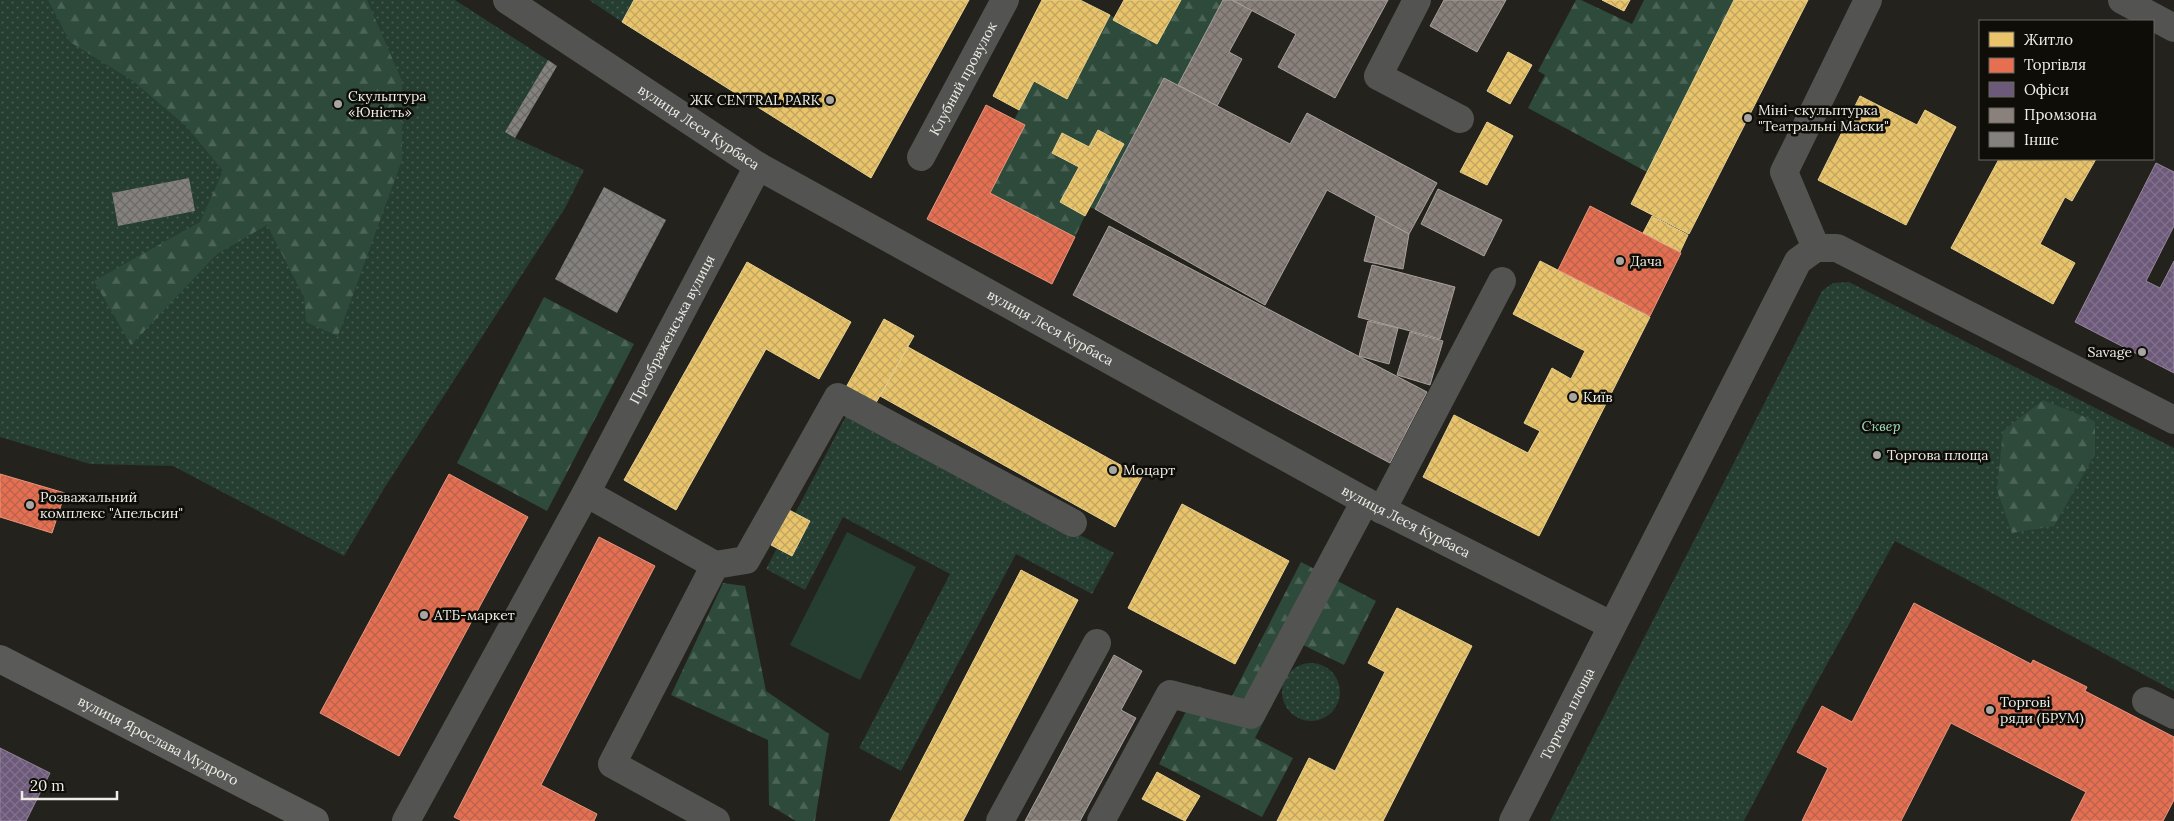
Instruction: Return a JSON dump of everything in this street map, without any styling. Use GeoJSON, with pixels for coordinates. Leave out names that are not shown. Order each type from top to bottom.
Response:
{"type":"FeatureCollection","features":[{"type":"Feature","properties":{"kind":"main road","name":"вулиця Ярослава Мудрого"},"geometry":{"type":"LineString","coordinates":[[0,659],[315,821]]}},
{"type":"Feature","properties":{"kind":"street","name":"вулиця Леся Курбаса"},"geometry":{"type":"LineString","coordinates":[[507,0],[758,166],[1374,505],[1611,625]]}},
{"type":"Feature","properties":{"kind":"street","name":"Клубний провулок"},"geometry":{"type":"LineString","coordinates":[[921,157],[1005,0]]}},
{"type":"Feature","properties":{"kind":"street"},"geometry":{"type":"LineString","coordinates":[[1417,0],[1378,76],[1460,120]]}},
{"type":"Feature","properties":{"kind":"street"},"geometry":{"type":"LineString","coordinates":[[1868,0],[1784,172],[1816,248],[1837,248],[2174,420]]}},
{"type":"Feature","properties":{"kind":"street"},"geometry":{"type":"LineString","coordinates":[[2122,0],[2174,28]]}},
{"type":"Feature","properties":{"kind":"street","name":"Преображенська вулиця"},"geometry":{"type":"LineString","coordinates":[[406,821],[586,493],[758,166]]}},
{"type":"Feature","properties":{"kind":"street","name":"Торгова площа"},"geometry":{"type":"LineString","coordinates":[[1513,821],[1611,625],[1798,261],[1816,248]]}},
{"type":"Feature","properties":{"kind":"street"},"geometry":{"type":"LineString","coordinates":[[1101,821],[1170,694],[1251,715],[1502,281]]}},
{"type":"Feature","properties":{"kind":"street"},"geometry":{"type":"LineString","coordinates":[[586,493],[715,565],[746,560],[838,397],[1073,523]]}},
{"type":"Feature","properties":{"kind":"street"},"geometry":{"type":"LineString","coordinates":[[715,565],[612,764],[716,821]]}},
{"type":"Feature","properties":{"kind":"street"},"geometry":{"type":"LineString","coordinates":[[1000,821],[1097,643]]}},
{"type":"Feature","properties":{"kind":"street"},"geometry":{"type":"LineString","coordinates":[[2146,701],[2174,715]]}},
{"type":"Feature","properties":{"kind":"green space"},"geometry":{"type":"Polygon","coordinates":[[[0,0],[455,0],[557,66],[515,138],[584,170],[565,208],[385,487],[344,556],[173,466],[90,464],[0,437],[0,0]]]}},
{"type":"Feature","properties":{"kind":"green space"},"geometry":{"type":"Polygon","coordinates":[[[48,0],[367,0],[402,81],[402,160],[338,336],[306,322],[304,297],[267,225],[217,254],[131,345],[94,281],[200,222],[223,171],[187,127],[133,81],[70,42],[48,0]]]}},
{"type":"Feature","properties":{"kind":"green space"},"geometry":{"type":"Polygon","coordinates":[[[589,0],[634,0],[622,22],[589,0]]]}},
{"type":"Feature","properties":{"kind":"green space"},"geometry":{"type":"Polygon","coordinates":[[[1124,0],[1223,0],[1178,85],[1164,78],[1095,209],[1089,207],[1075,237],[990,193],[1014,120],[1034,81],[1068,98],[1110,15],[1115,18],[1124,0]]]}},
{"type":"Feature","properties":{"kind":"green space"},"geometry":{"type":"Polygon","coordinates":[[[1576,0],[1581,0],[1632,24],[1644,0],[1734,0],[1647,172],[1528,108],[1545,75],[1538,71],[1576,0]]]}},
{"type":"Feature","properties":{"kind":"green space","name":"Сквер"},"geometry":{"type":"Polygon","coordinates":[[[1849,282],[2174,448],[2174,691],[1895,541],[1805,704],[1744,821],[1550,821],[1822,291],[1833,283],[1849,282]]]}},
{"type":"Feature","properties":{"kind":"green space"},"geometry":{"type":"Polygon","coordinates":[[[544,297],[634,344],[547,511],[457,463],[544,297]]]}},
{"type":"Feature","properties":{"kind":"green space"},"geometry":{"type":"Polygon","coordinates":[[[2043,400],[2095,421],[2095,454],[2054,526],[2012,533],[1997,490],[2003,431],[2043,400]]]}},
{"type":"Feature","properties":{"kind":"green space"},"geometry":{"type":"Polygon","coordinates":[[[848,412],[1114,553],[1092,594],[1016,554],[901,771],[859,748],[950,574],[843,517],[805,590],[766,569],[848,412]]]}},
{"type":"Feature","properties":{"kind":"green space"},"geometry":{"type":"Polygon","coordinates":[[[847,532],[916,567],[860,680],[790,645],[847,532]]]}},
{"type":"Feature","properties":{"kind":"green space"},"geometry":{"type":"Polygon","coordinates":[[[1301,562],[1376,601],[1344,665],[1303,645],[1255,738],[1293,758],[1262,817],[1159,764],[1199,686],[1229,702],[1301,562]]]}},
{"type":"Feature","properties":{"kind":"green space"},"geometry":{"type":"Polygon","coordinates":[[[723,583],[745,586],[766,691],[829,734],[815,821],[796,821],[769,805],[768,740],[671,695],[723,583]]]}},
{"type":"Feature","properties":{"kind":"green space"},"geometry":{"type":"Polygon","coordinates":[[[1311,663],[1327,668],[1335,676],[1340,692],[1335,708],[1327,716],[1311,721],[1295,716],[1287,708],[1282,692],[1287,676],[1295,668],[1311,663]]]}},
{"type":"Feature","properties":{"kind":"building: Житло","name":"ЖК CENTRAL PARK"},"geometry":{"type":"Polygon","coordinates":[[[634,0],[969,0],[871,178],[622,22],[634,0]]]}},
{"type":"Feature","properties":{"kind":"building: Житло"},"geometry":{"type":"Polygon","coordinates":[[[1042,0],[1080,0],[1110,15],[1067,99],[1034,81],[1019,110],[993,96],[1042,0]]]}},
{"type":"Feature","properties":{"kind":"building: Житло"},"geometry":{"type":"Polygon","coordinates":[[[1124,0],[1181,0],[1157,44],[1113,20],[1124,0]]]}},
{"type":"Feature","properties":{"kind":"building: Житло"},"geometry":{"type":"Polygon","coordinates":[[[1602,0],[1630,0],[1624,11],[1602,0]]]}},
{"type":"Feature","properties":{"kind":"building: Житло"},"geometry":{"type":"Polygon","coordinates":[[[1734,0],[1808,0],[1689,234],[1631,204],[1734,0]]]}},
{"type":"Feature","properties":{"kind":"building: Житло"},"geometry":{"type":"Polygon","coordinates":[[[1508,52],[1532,65],[1510,104],[1487,91],[1508,52]]]}},
{"type":"Feature","properties":{"kind":"building: Житло"},"geometry":{"type":"Polygon","coordinates":[[[1860,96],[1917,125],[1925,110],[1956,127],[1906,225],[1818,180],[1860,96]]]}},
{"type":"Feature","properties":{"kind":"building: Житло"},"geometry":{"type":"Polygon","coordinates":[[[1487,122],[1513,136],[1487,185],[1460,172],[1487,122]]]}},
{"type":"Feature","properties":{"kind":"building: Житло"},"geometry":{"type":"Polygon","coordinates":[[[1098,130],[1124,144],[1085,216],[1060,202],[1079,167],[1052,153],[1062,133],[1089,147],[1098,130]]]}},
{"type":"Feature","properties":{"kind":"building: Житло"},"geometry":{"type":"Polygon","coordinates":[[[1998,160],[2095,160],[2072,201],[2065,197],[2040,244],[2075,263],[2053,304],[1951,248],[1998,160]]]}},
{"type":"Feature","properties":{"kind":"building: Житло"},"geometry":{"type":"Polygon","coordinates":[[[1652,216],[1688,235],[1680,252],[1643,233],[1652,216]]]}},
{"type":"Feature","properties":{"kind":"building: Житло","name":"Київ"},"geometry":{"type":"Polygon","coordinates":[[[1540,261],[1650,317],[1539,536],[1423,477],[1454,415],[1528,453],[1540,431],[1524,423],[1552,368],[1571,379],[1585,351],[1513,314],[1540,261]]]}},
{"type":"Feature","properties":{"kind":"building: Житло"},"geometry":{"type":"Polygon","coordinates":[[[747,262],[851,322],[819,379],[766,349],[676,510],[624,480],[747,262]]]}},
{"type":"Feature","properties":{"kind":"building: Житло"},"geometry":{"type":"Polygon","coordinates":[[[884,319],[914,336],[873,408],[844,391],[884,319]]]}},
{"type":"Feature","properties":{"kind":"building: Житло"},"geometry":{"type":"Polygon","coordinates":[[[908,347],[1142,477],[1115,527],[880,396],[908,347]]]}},
{"type":"Feature","properties":{"kind":"building: Житло"},"geometry":{"type":"Polygon","coordinates":[[[1182,504],[1289,561],[1235,664],[1128,608],[1182,504]]]}},
{"type":"Feature","properties":{"kind":"building: Житло"},"geometry":{"type":"Polygon","coordinates":[[[789,510],[810,521],[792,556],[771,545],[789,510]]]}},
{"type":"Feature","properties":{"kind":"building: Житло"},"geometry":{"type":"Polygon","coordinates":[[[1021,570],[1078,600],[963,821],[890,821],[1021,570]]]}},
{"type":"Feature","properties":{"kind":"building: Житло"},"geometry":{"type":"Polygon","coordinates":[[[1397,608],[1472,646],[1383,821],[1277,821],[1309,758],[1335,771],[1385,672],[1368,663],[1397,608]]]}},
{"type":"Feature","properties":{"kind":"building: Житло"},"geometry":{"type":"Polygon","coordinates":[[[1157,772],[1200,796],[1185,821],[1142,799],[1157,772]]]}},
{"type":"Feature","properties":{"kind":"building: Торгівля"},"geometry":{"type":"Polygon","coordinates":[[[986,105],[1025,125],[990,193],[1075,237],[1052,284],[927,219],[986,105]]]}},
{"type":"Feature","properties":{"kind":"building: Торгівля","name":"Дача"},"geometry":{"type":"Polygon","coordinates":[[[1590,206],[1681,253],[1650,316],[1558,270],[1590,206]]]}},
{"type":"Feature","properties":{"kind":"building: Торгівля","name":"Розважальний комплекс \"Апельсин\""},"geometry":{"type":"Polygon","coordinates":[[[0,474],[65,493],[52,533],[0,517],[0,474]]]}},
{"type":"Feature","properties":{"kind":"building: Торгівля","name":"АТБ-маркет"},"geometry":{"type":"Polygon","coordinates":[[[449,474],[528,517],[399,756],[320,713],[449,474]]]}},
{"type":"Feature","properties":{"kind":"building: Торгівля"},"geometry":{"type":"Polygon","coordinates":[[[599,537],[655,566],[541,785],[597,814],[594,821],[462,821],[454,817],[599,537]]]}},
{"type":"Feature","properties":{"kind":"building: Торгівля","name":"Торгові ряди (БРУМ)"},"geometry":{"type":"Polygon","coordinates":[[[1914,603],[2031,664],[2033,660],[2087,687],[2085,691],[2174,737],[2174,800],[2163,821],[2071,821],[2086,792],[1951,723],[1901,821],[1802,821],[1828,768],[1797,752],[1822,706],[1852,722],[1914,603]]]}},
{"type":"Feature","properties":{"kind":"building: Офіси"},"geometry":{"type":"Polygon","coordinates":[[[2156,163],[2174,172],[2174,226],[2146,281],[2160,288],[2174,261],[2174,373],[2075,322],[2156,163]]]}},
{"type":"Feature","properties":{"kind":"building: Офіси"},"geometry":{"type":"Polygon","coordinates":[[[0,748],[50,773],[26,821],[0,821],[0,748]]]}},
{"type":"Feature","properties":{"kind":"building: Промзона"},"geometry":{"type":"Polygon","coordinates":[[[1223,0],[1232,0],[1252,10],[1229,52],[1242,59],[1217,106],[1178,85],[1223,0]]]}},
{"type":"Feature","properties":{"kind":"building: Промзона"},"geometry":{"type":"Polygon","coordinates":[[[1232,0],[1388,0],[1335,98],[1278,67],[1296,34],[1232,0]]]}},
{"type":"Feature","properties":{"kind":"building: Промзона"},"geometry":{"type":"Polygon","coordinates":[[[1444,0],[1506,0],[1477,52],[1430,26],[1444,0]]]}},
{"type":"Feature","properties":{"kind":"building: Промзона"},"geometry":{"type":"Polygon","coordinates":[[[1164,78],[1290,144],[1307,113],[1437,183],[1409,234],[1327,190],[1265,305],[1095,209],[1164,78]]]}},
{"type":"Feature","properties":{"kind":"building: Промзона"},"geometry":{"type":"Polygon","coordinates":[[[1438,189],[1502,220],[1484,256],[1421,224],[1438,189]]]}},
{"type":"Feature","properties":{"kind":"building: Промзона"},"geometry":{"type":"Polygon","coordinates":[[[1376,216],[1409,234],[1403,269],[1364,261],[1376,216]]]}},
{"type":"Feature","properties":{"kind":"building: Промзона"},"geometry":{"type":"Polygon","coordinates":[[[1109,226],[1427,392],[1390,463],[1073,295],[1109,226]]]}},
{"type":"Feature","properties":{"kind":"building: Промзона"},"geometry":{"type":"Polygon","coordinates":[[[1372,265],[1455,287],[1440,339],[1358,317],[1372,265]]]}},
{"type":"Feature","properties":{"kind":"building: Промзона"},"geometry":{"type":"Polygon","coordinates":[[[1368,321],[1398,328],[1389,364],[1359,356],[1368,321]]]}},
{"type":"Feature","properties":{"kind":"building: Промзона"},"geometry":{"type":"Polygon","coordinates":[[[1410,332],[1443,341],[1430,385],[1397,375],[1410,332]]]}},
{"type":"Feature","properties":{"kind":"building: Промзона"},"geometry":{"type":"Polygon","coordinates":[[[1114,655],[1142,671],[1121,710],[1136,718],[1080,821],[1025,821],[1114,655]]]}},
{"type":"Feature","properties":{"kind":"building: Інше"},"geometry":{"type":"Polygon","coordinates":[[[548,60],[557,66],[515,138],[505,132],[548,60]]]}},
{"type":"Feature","properties":{"kind":"building: Інше"},"geometry":{"type":"Polygon","coordinates":[[[189,178],[195,211],[118,226],[112,193],[189,178]]]}},
{"type":"Feature","properties":{"kind":"building: Інше"},"geometry":{"type":"Polygon","coordinates":[[[604,187],[666,220],[617,313],[555,279],[604,187]]]}},
{"type":"Feature","properties":{"kind":"place","name":"ЖК CENTRAL PARK"},"geometry":{"type":"Point","coordinates":[830,100]}},
{"type":"Feature","properties":{"kind":"place","name":"Скульптура «Юність»"},"geometry":{"type":"Point","coordinates":[338,104]}},
{"type":"Feature","properties":{"kind":"place","name":"Міні-скульптурка \"Театральні Маски\""},"geometry":{"type":"Point","coordinates":[1748,118]}},
{"type":"Feature","properties":{"kind":"place","name":"Дача"},"geometry":{"type":"Point","coordinates":[1620,261]}},
{"type":"Feature","properties":{"kind":"place","name":"Savage"},"geometry":{"type":"Point","coordinates":[2142,352]}},
{"type":"Feature","properties":{"kind":"place","name":"Київ"},"geometry":{"type":"Point","coordinates":[1573,397]}},
{"type":"Feature","properties":{"kind":"place","name":"Торгова площа"},"geometry":{"type":"Point","coordinates":[1877,455]}},
{"type":"Feature","properties":{"kind":"place","name":"Моцарт"},"geometry":{"type":"Point","coordinates":[1113,470]}},
{"type":"Feature","properties":{"kind":"place","name":"Розважальний комплекс \"Апельсин\""},"geometry":{"type":"Point","coordinates":[30,505]}},
{"type":"Feature","properties":{"kind":"place","name":"АТБ-маркет"},"geometry":{"type":"Point","coordinates":[424,615]}},
{"type":"Feature","properties":{"kind":"place","name":"Торгові ряди (БРУМ)"},"geometry":{"type":"Point","coordinates":[1990,710]}}]}
